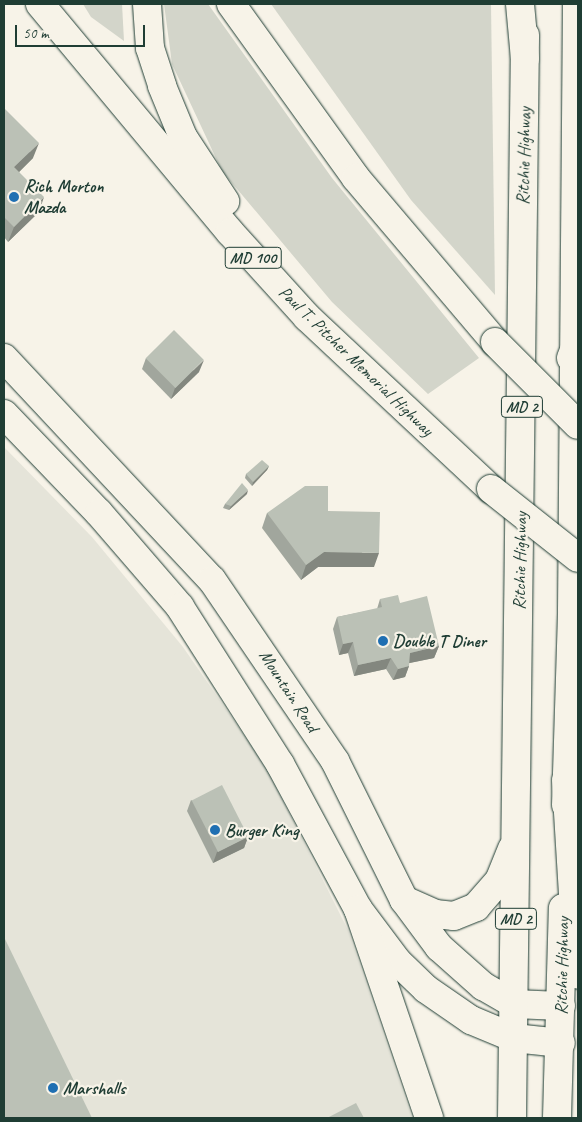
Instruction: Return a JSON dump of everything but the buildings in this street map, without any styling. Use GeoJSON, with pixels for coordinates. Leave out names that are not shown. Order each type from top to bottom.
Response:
{"type":"FeatureCollection","features":[{"type":"Feature","properties":{"kind":"main road","name":"Paul T. Pitcher Memorial Highway"},"geometry":{"type":"LineString","coordinates":[[40,4],[230,232],[307,316],[492,488],[578,558]]}},
{"type":"Feature","properties":{"kind":"main road"},"geometry":{"type":"LineString","coordinates":[[146,4],[150,48],[162,86],[183,137],[211,183],[384,379],[492,488]]}},
{"type":"Feature","properties":{"kind":"main road"},"geometry":{"type":"LineString","coordinates":[[231,4],[356,178],[495,342],[578,425]]}},
{"type":"Feature","properties":{"kind":"main road"},"geometry":{"type":"LineString","coordinates":[[249,4],[356,178]]}},
{"type":"Feature","properties":{"kind":"main road"},"geometry":{"type":"LineString","coordinates":[[520,4],[525,59]]}},
{"type":"Feature","properties":{"kind":"main road","name":"Ritchie Highway"},"geometry":{"type":"LineString","coordinates":[[512,1118],[518,833],[526,4]]}},
{"type":"Feature","properties":{"kind":"main road","name":"Ritchie Highway"},"geometry":{"type":"LineString","coordinates":[[556,1118],[560,1043],[572,610],[577,4]]}},
{"type":"Feature","properties":{"kind":"main road"},"geometry":{"type":"LineString","coordinates":[[495,342],[578,408]]}},
{"type":"Feature","properties":{"kind":"main road","name":"Mountain Road"},"geometry":{"type":"LineString","coordinates":[[4,358],[212,580],[334,761],[404,900],[453,961],[514,1004]]}},
{"type":"Feature","properties":{"kind":"main road"},"geometry":{"type":"LineString","coordinates":[[4,414],[99,513],[180,606],[280,764],[358,909],[397,961],[426,989],[471,1020],[514,1038],[560,1043]]}},
{"type":"Feature","properties":{"kind":"main road"},"geometry":{"type":"LineString","coordinates":[[566,780],[578,975]]}},
{"type":"Feature","properties":{"kind":"main road"},"geometry":{"type":"LineString","coordinates":[[404,900],[435,914],[454,916],[476,907],[499,882],[518,833]]}},
{"type":"Feature","properties":{"kind":"main road"},"geometry":{"type":"LineString","coordinates":[[358,909],[430,1118]]}},
{"type":"Feature","properties":{"kind":"main road"},"geometry":{"type":"LineString","coordinates":[[514,1004],[561,1006]]}},
{"type":"Feature","properties":{"kind":"shaded area"},"geometry":{"type":"Polygon","coordinates":[[[83,4],[122,4],[124,41],[91,17],[83,4]]]}},
{"type":"Feature","properties":{"kind":"shaded area"},"geometry":{"type":"Polygon","coordinates":[[[164,4],[208,4],[332,178],[479,358],[428,394],[332,302],[222,171],[172,64],[164,4]]]}},
{"type":"Feature","properties":{"kind":"shaded area"},"geometry":{"type":"Polygon","coordinates":[[[271,4],[491,4],[495,295],[411,200],[271,4]]]}},
{"type":"Feature","properties":{"kind":"shaded area"},"geometry":{"type":"Polygon","coordinates":[[[4,447],[92,537],[183,647],[266,767],[348,930],[412,1118],[4,1118],[4,447]]]}},
{"type":"Feature","properties":{"kind":"place","name":"Rich Morton Mazda"},"geometry":{"type":"Point","coordinates":[14,197]}},
{"type":"Feature","properties":{"kind":"place","name":"Double T Diner"},"geometry":{"type":"Point","coordinates":[383,641]}},
{"type":"Feature","properties":{"kind":"place","name":"Burger King"},"geometry":{"type":"Point","coordinates":[215,830]}},
{"type":"Feature","properties":{"kind":"place","name":"Marshalls"},"geometry":{"type":"Point","coordinates":[53,1088]}}]}
